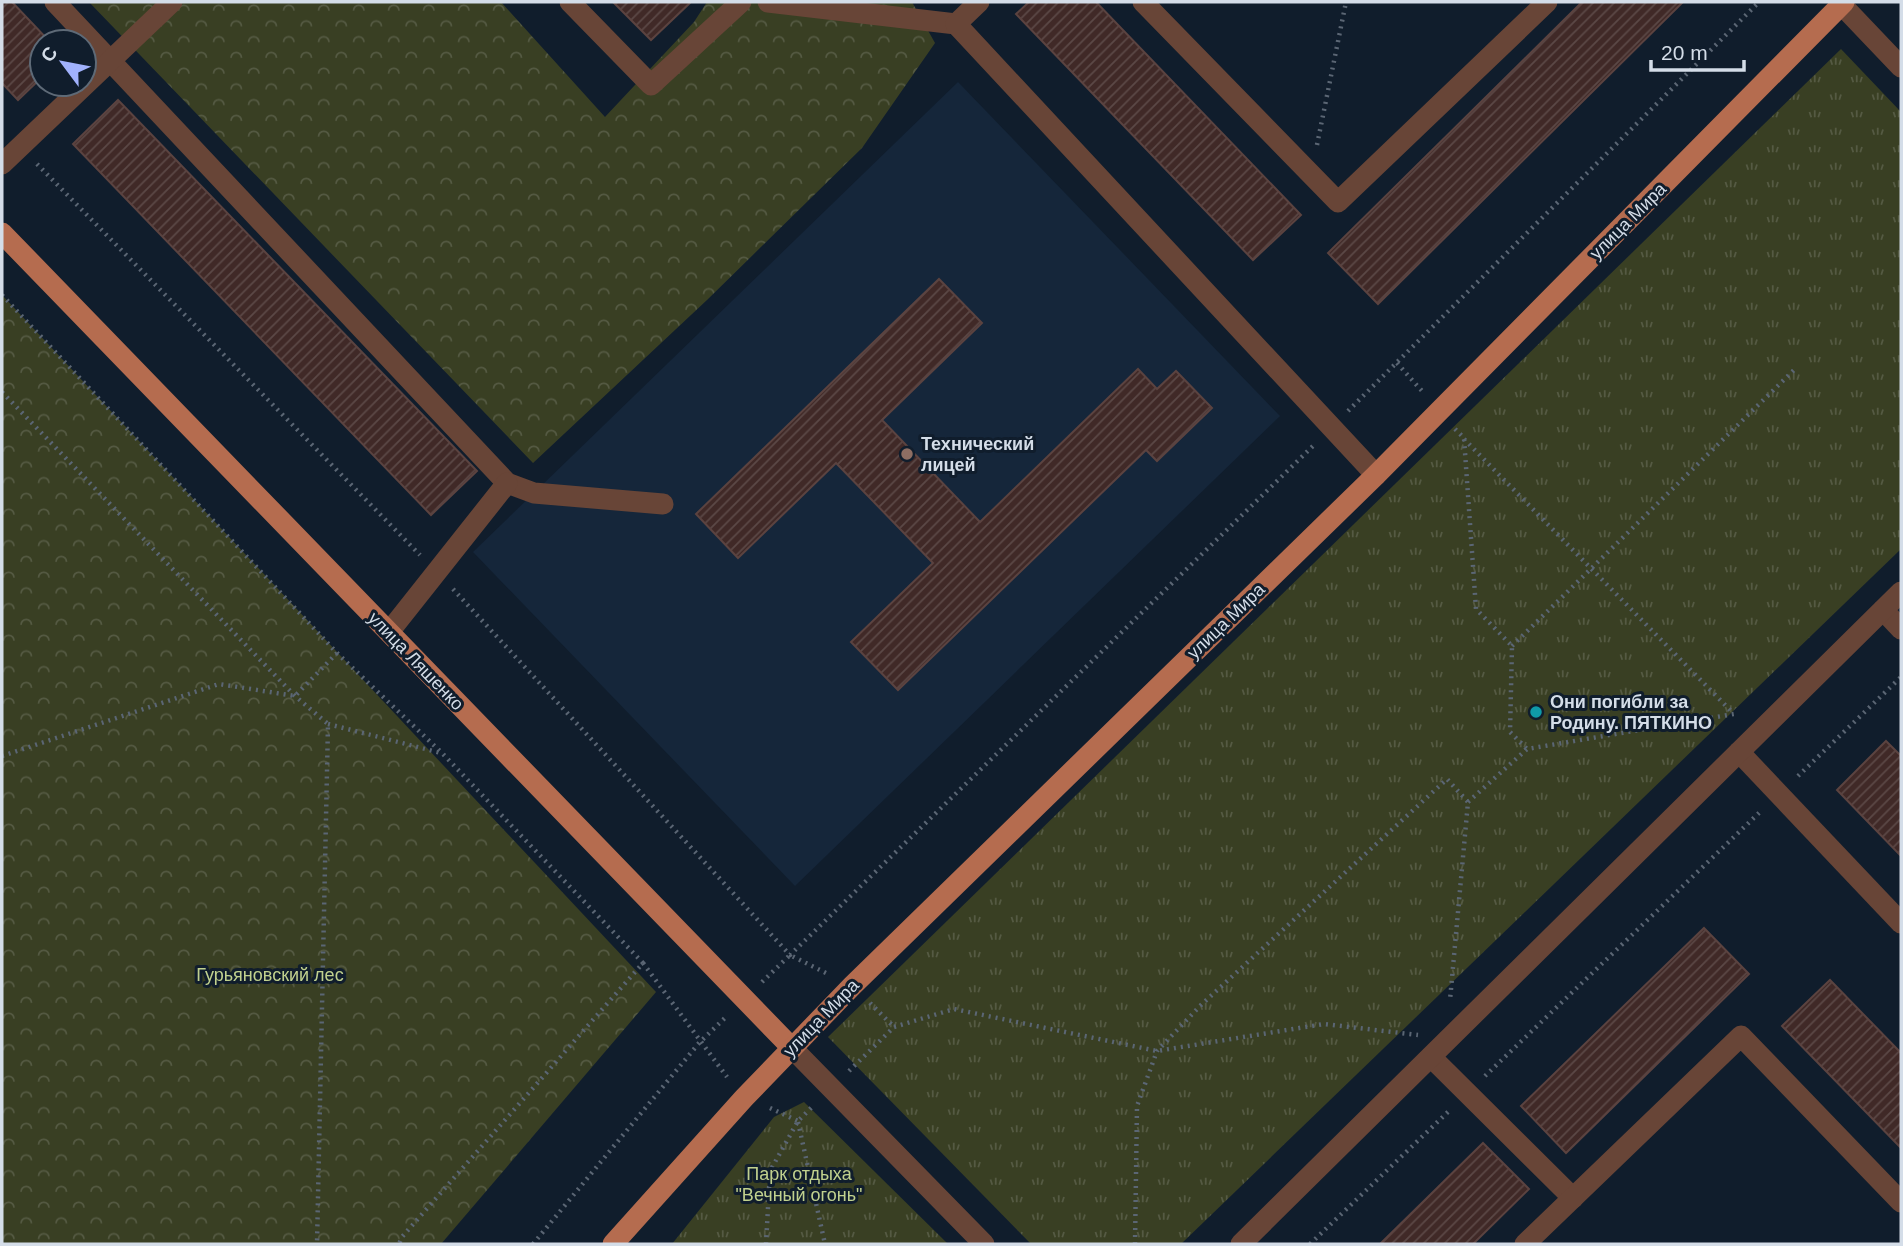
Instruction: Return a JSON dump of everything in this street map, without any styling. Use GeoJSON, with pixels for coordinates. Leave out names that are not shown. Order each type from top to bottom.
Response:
{"type":"FeatureCollection","features":[{"type":"Feature","properties":{"kind":"main road","name":"улица Мира"},"geometry":{"type":"LineString","coordinates":[[614,1244],[792,1048],[1376,475],[1841,3]]}},
{"type":"Feature","properties":{"kind":"main road","name":"улица Ляшенко"},"geometry":{"type":"LineString","coordinates":[[2,233],[792,1048]]}},
{"type":"Feature","properties":{"kind":"street"},"geometry":{"type":"LineString","coordinates":[[55,2],[507,483],[534,493],[663,505]]}},
{"type":"Feature","properties":{"kind":"street"},"geometry":{"type":"LineString","coordinates":[[2,164],[172,2]]}},
{"type":"Feature","properties":{"kind":"street"},"geometry":{"type":"LineString","coordinates":[[570,2],[652,85],[741,2]]}},
{"type":"Feature","properties":{"kind":"street"},"geometry":{"type":"LineString","coordinates":[[768,2],[956,24],[1376,475]]}},
{"type":"Feature","properties":{"kind":"street"},"geometry":{"type":"LineString","coordinates":[[956,24],[979,2]]}},
{"type":"Feature","properties":{"kind":"street"},"geometry":{"type":"LineString","coordinates":[[1143,2],[1338,202],[1547,2]]}},
{"type":"Feature","properties":{"kind":"street"},"geometry":{"type":"LineString","coordinates":[[1841,3],[1901,67]]}},
{"type":"Feature","properties":{"kind":"street"},"geometry":{"type":"LineString","coordinates":[[389,632],[507,483]]}},
{"type":"Feature","properties":{"kind":"street"},"geometry":{"type":"LineString","coordinates":[[1241,1244],[1901,592]]}},
{"type":"Feature","properties":{"kind":"street"},"geometry":{"type":"LineString","coordinates":[[1883,610],[1901,629]]}},
{"type":"Feature","properties":{"kind":"street"},"geometry":{"type":"LineString","coordinates":[[1739,752],[1901,923]]}},
{"type":"Feature","properties":{"kind":"street"},"geometry":{"type":"LineString","coordinates":[[1525,1244],[1741,1036],[1901,1202]]}},
{"type":"Feature","properties":{"kind":"street","name":"улица Ляшенко"},"geometry":{"type":"LineString","coordinates":[[792,1048],[984,1244]]}},
{"type":"Feature","properties":{"kind":"street"},"geometry":{"type":"LineString","coordinates":[[1431,1057],[1573,1198]]}},
{"type":"Feature","properties":{"kind":"path"},"geometry":{"type":"LineString","coordinates":[[1311,175],[1346,2]]}},
{"type":"Feature","properties":{"kind":"path"},"geometry":{"type":"LineString","coordinates":[[19,146],[436,571],[790,955],[1332,428],[1759,2]]}},
{"type":"Feature","properties":{"kind":"path"},"geometry":{"type":"LineString","coordinates":[[2,295],[337,653],[442,753],[643,963],[699,1043],[533,1244]]}},
{"type":"Feature","properties":{"kind":"path"},"geometry":{"type":"LineString","coordinates":[[1397,363],[1464,438],[1756,736]]}},
{"type":"Feature","properties":{"kind":"path"},"geometry":{"type":"LineString","coordinates":[[1527,749],[1510,732],[1512,646],[1795,369]]}},
{"type":"Feature","properties":{"kind":"path"},"geometry":{"type":"LineString","coordinates":[[2,393],[295,696],[328,724],[442,753]]}},
{"type":"Feature","properties":{"kind":"path"},"geometry":{"type":"LineString","coordinates":[[1464,438],[1476,609],[1512,646]]}},
{"type":"Feature","properties":{"kind":"path"},"geometry":{"type":"LineString","coordinates":[[295,696],[337,653]]}},
{"type":"Feature","properties":{"kind":"path"},"geometry":{"type":"LineString","coordinates":[[1310,1244],[1901,677]]}},
{"type":"Feature","properties":{"kind":"path"},"geometry":{"type":"LineString","coordinates":[[2,756],[219,684],[295,696]]}},
{"type":"Feature","properties":{"kind":"path"},"geometry":{"type":"LineString","coordinates":[[894,1027],[954,1009],[1157,1051],[1324,1024],[1401,1031],[1446,1042],[1468,802],[1527,749],[1733,713]]}},
{"type":"Feature","properties":{"kind":"path"},"geometry":{"type":"LineString","coordinates":[[317,1244],[328,724]]}},
{"type":"Feature","properties":{"kind":"path"},"geometry":{"type":"LineString","coordinates":[[1789,768],[1797,776]]}},
{"type":"Feature","properties":{"kind":"path"},"geometry":{"type":"LineString","coordinates":[[1135,1244],[1137,1106],[1157,1051],[1201,1005],[1447,779],[1468,802]]}},
{"type":"Feature","properties":{"kind":"path"},"geometry":{"type":"LineString","coordinates":[[399,1244],[402,1237],[643,963]]}},
{"type":"Feature","properties":{"kind":"path"},"geometry":{"type":"LineString","coordinates":[[766,1244],[770,1171],[798,1121],[825,1244]]}},
{"type":"Feature","properties":{"kind":"shaded area","name":"Технический лицей"},"geometry":{"type":"Polygon","coordinates":[[[958,82],[1280,416],[795,886],[473,552],[958,82]]]}},
{"type":"Feature","properties":{"kind":"green space"},"geometry":{"type":"Polygon","coordinates":[[[89,2],[501,2],[605,117],[694,22],[707,2],[912,2],[935,43],[862,148],[707,300],[533,463],[89,2]]]}},
{"type":"Feature","properties":{"kind":"green space"},"geometry":{"type":"Polygon","coordinates":[[[1841,49],[1901,112],[1901,549],[1181,1244],[1031,1244],[828,1037],[1841,49]]]}},
{"type":"Feature","properties":{"kind":"green space","name":"Гурьяновский лес"},"geometry":{"type":"Polygon","coordinates":[[[2,295],[656,992],[441,1244],[2,1244],[2,295]]]}},
{"type":"Feature","properties":{"kind":"green space","name":"Парк отдыха \"Вечный огонь\""},"geometry":{"type":"Polygon","coordinates":[[[804,1102],[948,1244],[672,1244],[774,1117],[804,1102]]]}},
{"type":"Feature","properties":{"kind":"building"},"geometry":{"type":"Polygon","coordinates":[[[2,2],[12,2],[37,28],[28,28],[28,90],[18,100],[2,83],[2,2]]]}},
{"type":"Feature","properties":{"kind":"building"},"geometry":{"type":"Polygon","coordinates":[[[613,2],[691,2],[651,40],[613,2]]]}},
{"type":"Feature","properties":{"kind":"building"},"geometry":{"type":"Polygon","coordinates":[[[1029,2],[1096,2],[1301,215],[1253,260],[1016,14],[1029,2]]]}},
{"type":"Feature","properties":{"kind":"building"},"geometry":{"type":"Polygon","coordinates":[[[1582,2],[1683,2],[1378,304],[1328,253],[1582,2]]]}},
{"type":"Feature","properties":{"kind":"building"},"geometry":{"type":"Polygon","coordinates":[[[118,100],[477,471],[431,515],[73,144],[118,100]]]}},
{"type":"Feature","properties":{"kind":"building"},"geometry":{"type":"Polygon","coordinates":[[[939,279],[982,323],[882,420],[980,522],[1138,369],[1157,389],[1176,371],[1212,408],[1157,461],[1146,450],[898,690],[851,642],[933,563],[836,463],[738,558],[696,514],[939,279]]]}},
{"type":"Feature","properties":{"kind":"building"},"geometry":{"type":"Polygon","coordinates":[[[1886,741],[1901,756],[1901,856],[1837,790],[1886,741]]]}},
{"type":"Feature","properties":{"kind":"building"},"geometry":{"type":"Polygon","coordinates":[[[1704,928],[1749,974],[1566,1153],[1521,1106],[1704,928]]]}},
{"type":"Feature","properties":{"kind":"building"},"geometry":{"type":"Polygon","coordinates":[[[1830,980],[1901,1053],[1901,1148],[1782,1026],[1830,980]]]}},
{"type":"Feature","properties":{"kind":"building"},"geometry":{"type":"Polygon","coordinates":[[[1483,1143],[1529,1189],[1473,1244],[1380,1244],[1483,1143]]]}},
{"type":"Feature","properties":{"kind":"place","name":"Технический лицей"},"geometry":{"type":"Point","coordinates":[907,454]}},
{"type":"Feature","properties":{"kind":"place","name":"Они погибли за Родину. ПЯТКИНО"},"geometry":{"type":"Point","coordinates":[1536,712]}}]}
